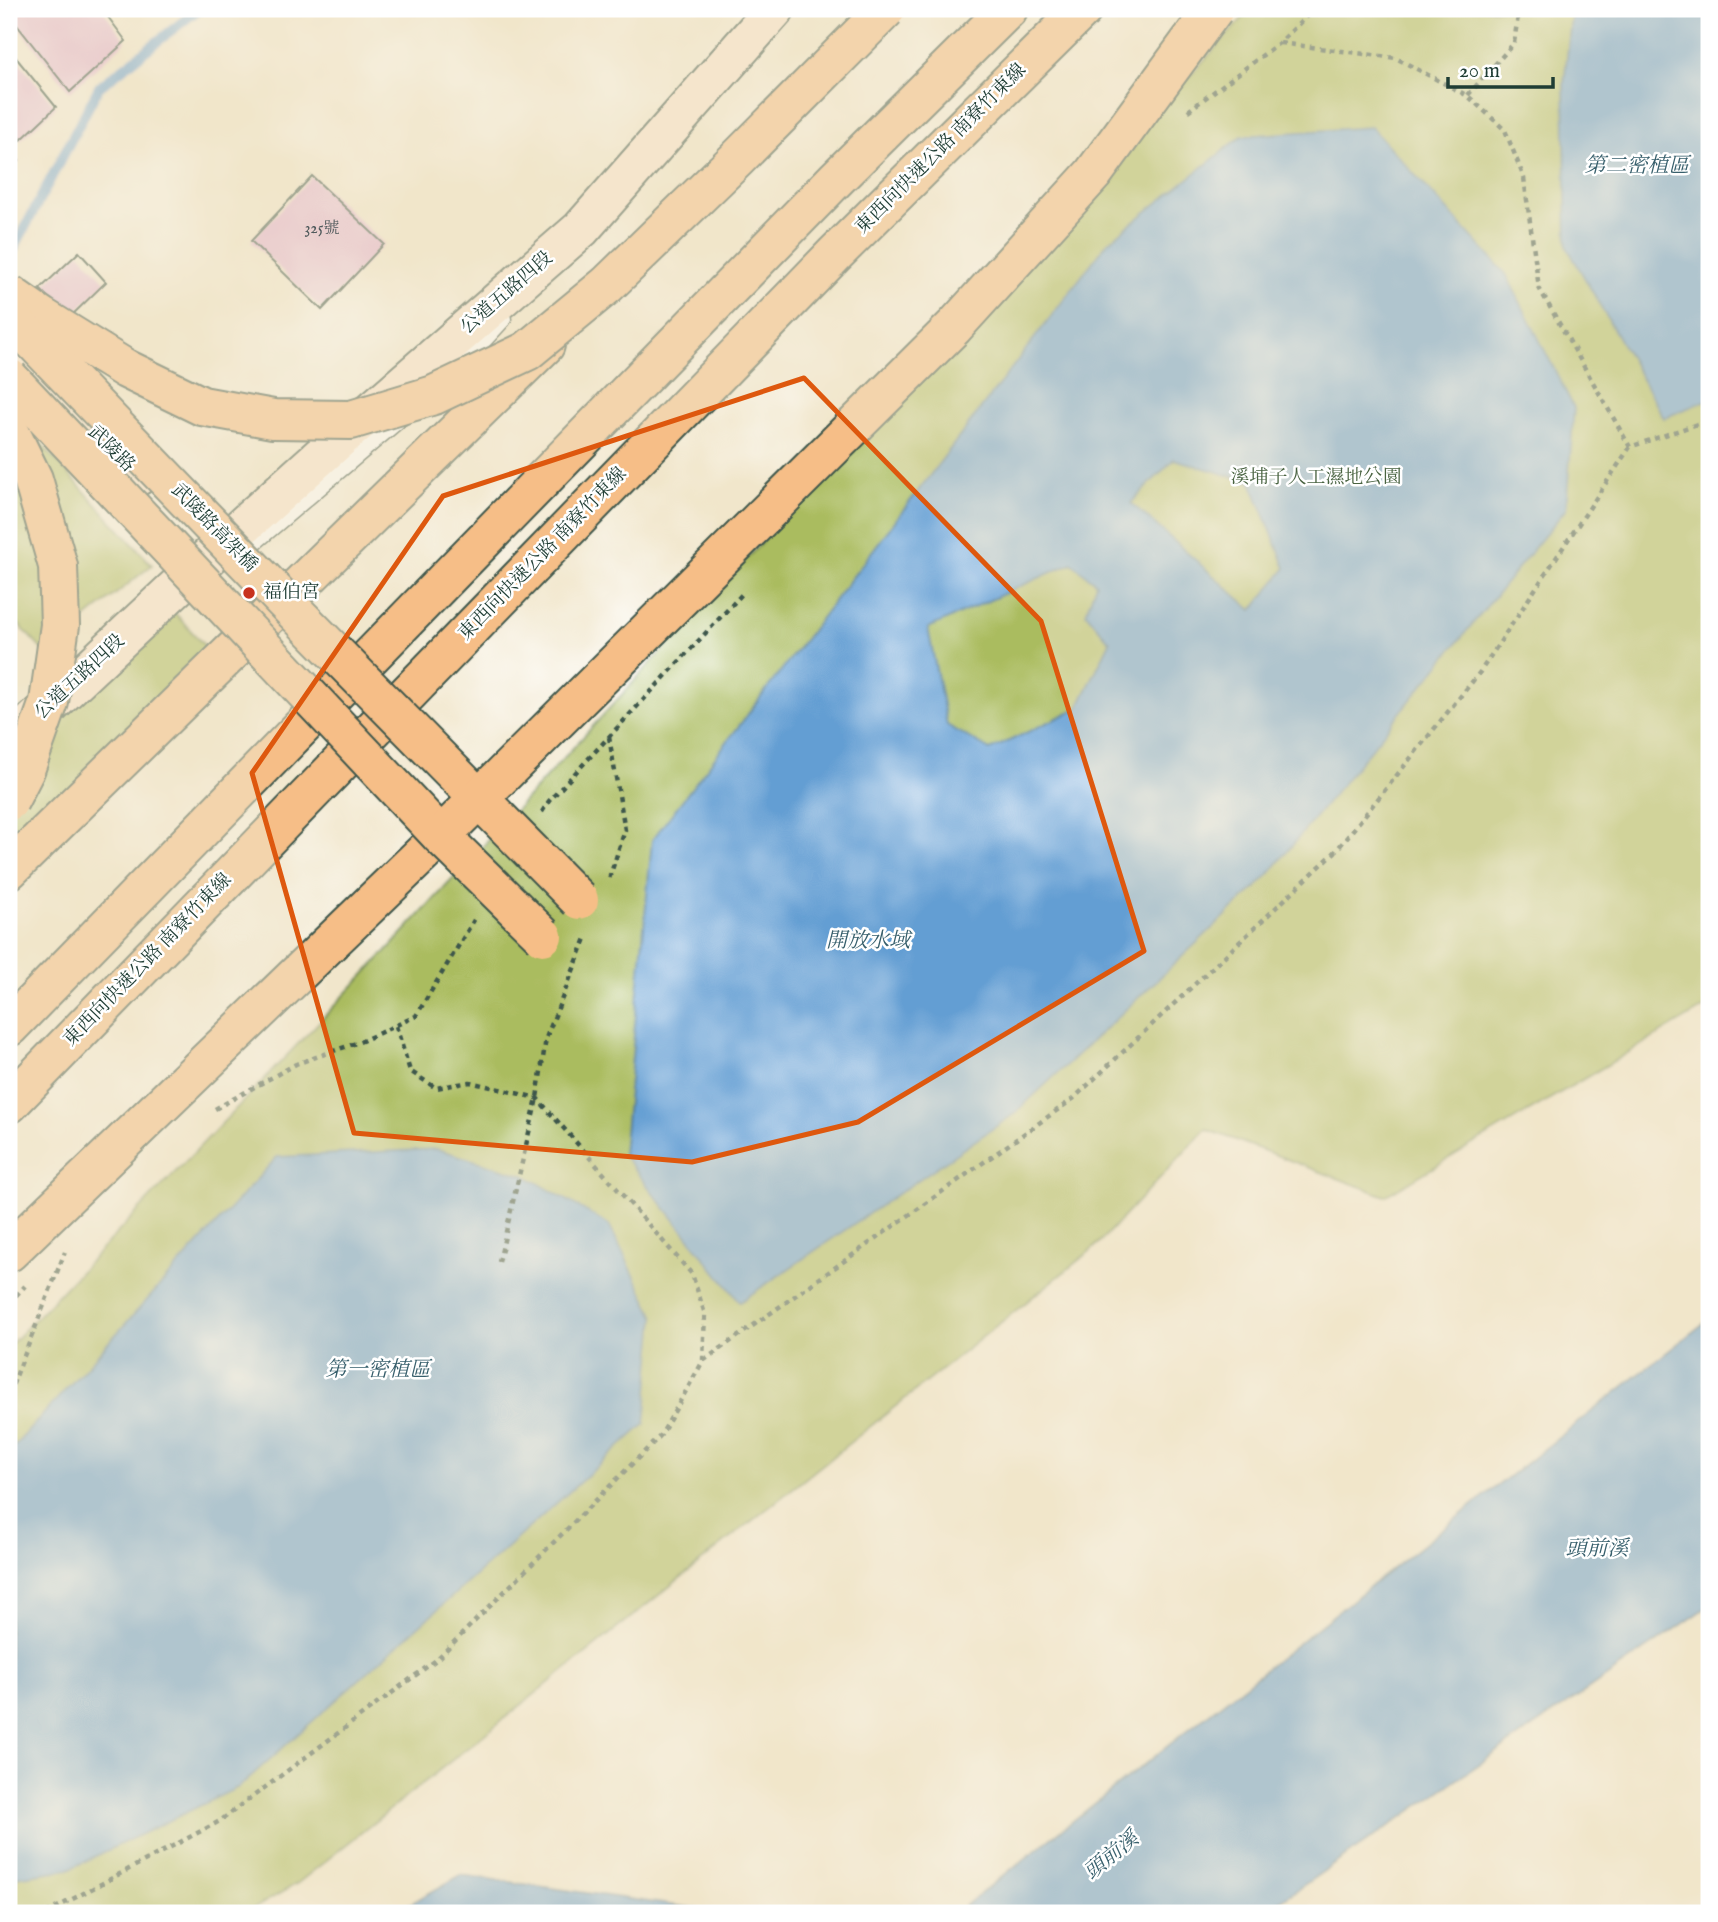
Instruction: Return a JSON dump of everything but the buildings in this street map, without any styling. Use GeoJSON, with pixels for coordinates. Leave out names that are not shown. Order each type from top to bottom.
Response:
{"type":"FeatureCollection","features":[{"type":"Feature","properties":{"kind":"highway"},"geometry":{"type":"LineString","coordinates":[[9,870],[427,458],[736,160],[886,9]]}},
{"type":"Feature","properties":{"kind":"highway"},"geometry":{"type":"LineString","coordinates":[[9,1027],[836,179],[1008,9]]}},
{"type":"Feature","properties":{"kind":"highway","name":"東西向快速公路 南寮竹東線"},"geometry":{"type":"LineString","coordinates":[[9,1104],[825,264],[1083,9]]}},
{"type":"Feature","properties":{"kind":"highway"},"geometry":{"type":"LineString","coordinates":[[9,1252],[479,799],[954,327],[1093,174],[1214,9]]}},
{"type":"Feature","properties":{"kind":"highway"},"geometry":{"type":"LineString","coordinates":[[9,293],[42,317],[126,369],[201,406],[274,419],[351,420],[434,395],[527,351],[607,285]]}},
{"type":"Feature","properties":{"kind":"highway","name":"武陵路高架橋"},"geometry":{"type":"LineString","coordinates":[[9,316],[284,601],[579,900]]}},
{"type":"Feature","properties":{"kind":"highway"},"geometry":{"type":"LineString","coordinates":[[14,362],[251,632],[441,836],[543,936]]}},
{"type":"Feature","properties":{"kind":"highway"},"geometry":{"type":"LineString","coordinates":[[9,430],[33,479],[58,566],[60,625],[49,702],[25,770],[9,801]]}},
{"type":"Feature","properties":{"kind":"street","name":"公道五路四段"},"geometry":{"type":"LineString","coordinates":[[9,744],[222,557],[334,444],[581,229],[775,9]]}},
{"type":"Feature","properties":{"kind":"street","name":"武陵路"},"geometry":{"type":"LineString","coordinates":[[14,362],[222,557]]}},
{"type":"Feature","properties":{"kind":"street","name":"公道五路四段"},"geometry":{"type":"LineString","coordinates":[[9,737],[67,660],[222,557]]}},
{"type":"Feature","properties":{"kind":"path"},"geometry":{"type":"LineString","coordinates":[[1468,96],[1514,43],[1519,9]]}},
{"type":"Feature","properties":{"kind":"path"},"geometry":{"type":"LineString","coordinates":[[1279,43],[1396,58],[1468,96],[1505,130],[1524,178],[1539,288],[1630,447]]}},
{"type":"Feature","properties":{"kind":"path"},"geometry":{"type":"LineString","coordinates":[[46,1913],[220,1821],[436,1660],[661,1434],[703,1361],[1073,1099],[1335,852],[1480,672],[1630,447],[1709,421]]}},
{"type":"Feature","properties":{"kind":"path"},"geometry":{"type":"LineString","coordinates":[[396,1026],[410,1071],[436,1088],[470,1082],[537,1098],[692,1274],[705,1314],[703,1361]]}},
{"type":"Feature","properties":{"kind":"path"},"geometry":{"type":"LineString","coordinates":[[499,1262],[525,1155]]}},
{"type":"Feature","properties":{"kind":"path"},"geometry":{"type":"LineString","coordinates":[[9,1394],[65,1251]]}},
{"type":"Feature","properties":{"kind":"highlighted area"},"geometry":{"type":"Polygon","coordinates":[[[804,378],[1041,621],[1144,951],[858,1122],[692,1162],[354,1133],[252,773],[443,496],[804,378]]]}},
{"type":"Feature","properties":{"kind":"green space","name":"溪埔子人工濕地公園"},"geometry":{"type":"Polygon","coordinates":[[[1251,9],[1709,9],[1709,1005],[1385,1196],[1206,1129],[1094,1248],[298,1883],[246,1913],[9,1913],[9,1346],[383,955],[1251,9]]]}},
{"type":"Feature","properties":{"kind":"green space"},"geometry":{"type":"Polygon","coordinates":[[[9,409],[152,565],[44,652],[9,614],[9,409]]]}},
{"type":"Feature","properties":{"kind":"green space"},"geometry":{"type":"Polygon","coordinates":[[[171,609],[214,656],[9,895],[9,756],[171,609]]]}},
{"type":"Feature","properties":{"kind":"water","name":"第二密植區"},"geometry":{"type":"Polygon","coordinates":[[[1572,9],[1709,9],[1709,399],[1664,418],[1567,247],[1564,84],[1572,9]]]}},
{"type":"Feature","properties":{"kind":"water","name":"開放水域"},"geometry":{"type":"Polygon","coordinates":[[[1371,127],[1506,274],[1574,408],[1566,509],[1264,880],[1014,1114],[740,1302],[623,1155],[652,840],[1107,243],[1242,136],[1371,127]],[[1174,459],[1131,503],[1252,610],[1286,568],[1251,482],[1174,459]],[[1072,563],[928,628],[947,725],[990,750],[1078,708],[1110,642],[1086,613],[1096,583],[1072,563]]]}},
{"type":"Feature","properties":{"kind":"water","name":"第一密植區"},"geometry":{"type":"Polygon","coordinates":[[[437,1149],[526,1176],[609,1225],[655,1317],[645,1424],[239,1787],[69,1869],[9,1878],[9,1452],[277,1157],[437,1149]]]}},
{"type":"Feature","properties":{"kind":"water","name":"頭前溪"},"geometry":{"type":"Polygon","coordinates":[[[1709,1319],[1709,1606],[1263,1913],[956,1913],[1709,1319]]]}},
{"type":"Feature","properties":{"kind":"water"},"geometry":{"type":"Polygon","coordinates":[[[461,1875],[726,1913],[394,1913],[461,1875]]]}},
{"type":"Feature","properties":{"kind":"waterway"},"geometry":{"type":"LineString","coordinates":[[9,258],[99,87],[199,9]]}},
{"type":"Feature","properties":{"kind":"place","name":"福伯宮"},"geometry":{"type":"Point","coordinates":[249,593]}}]}
